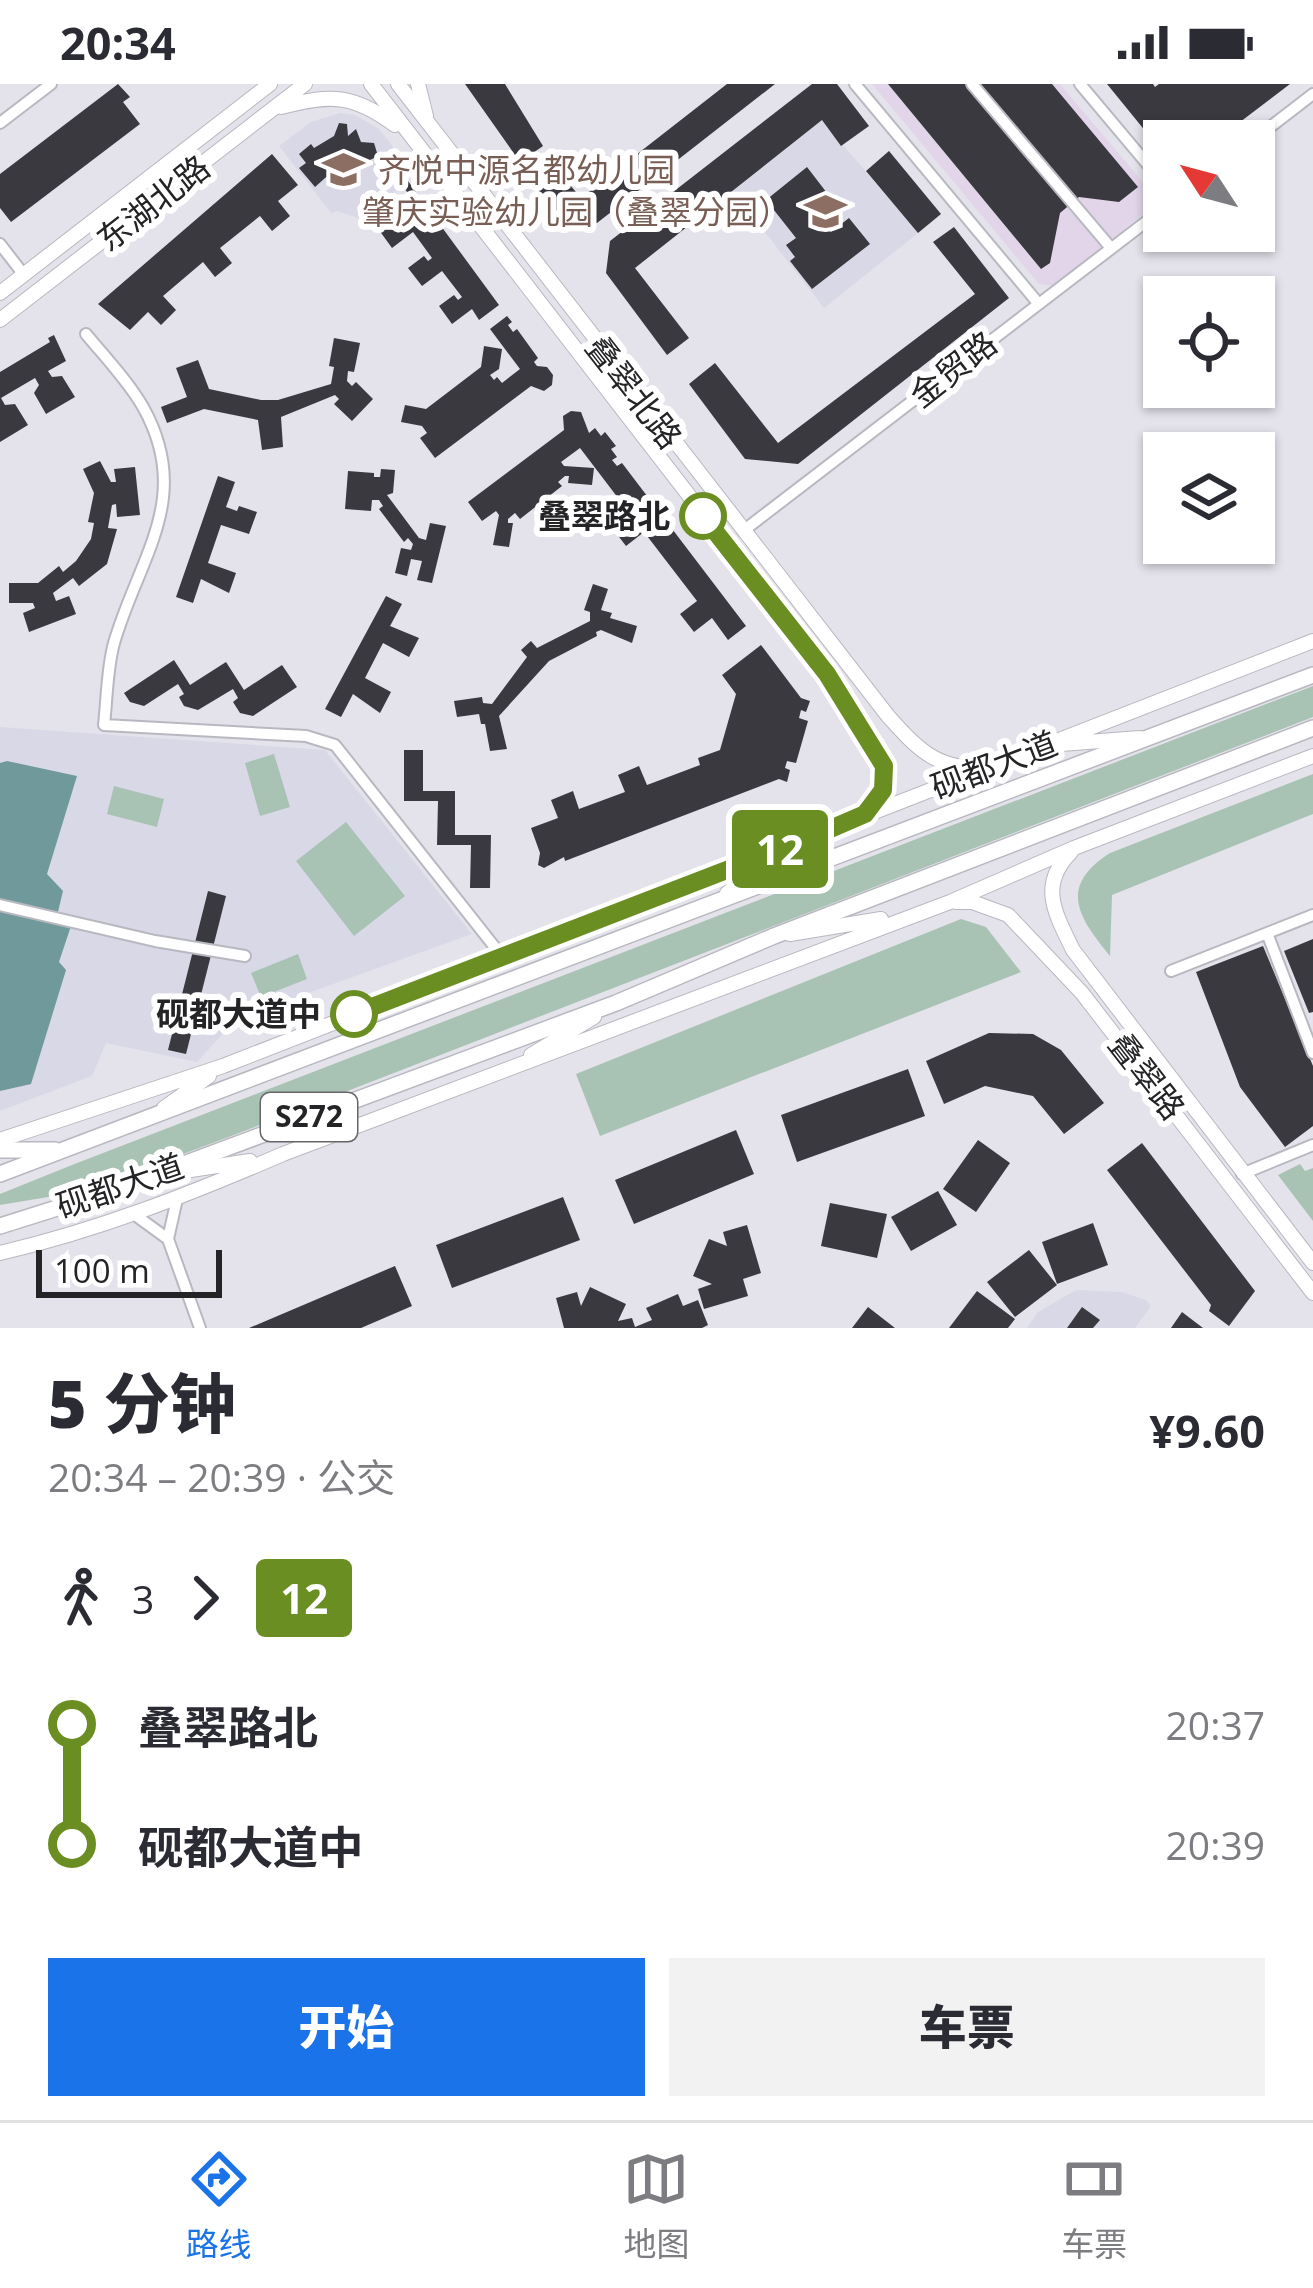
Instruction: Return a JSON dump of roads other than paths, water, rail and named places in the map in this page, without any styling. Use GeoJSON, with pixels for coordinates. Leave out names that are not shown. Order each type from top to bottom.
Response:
{"type":"FeatureCollection","features":[{"type":"Feature","properties":{"kind":"main road","name":"东湖北路"},"geometry":{"type":"LineString","coordinates":[[0,293],[270,84]]}},
{"type":"Feature","properties":{"kind":"main road","name":"东湖北路"},"geometry":{"type":"LineString","coordinates":[[0,320],[305,84]]}},
{"type":"Feature","properties":{"kind":"main road","name":"叠翠北路"},"geometry":{"type":"LineString","coordinates":[[371,84],[862,725],[886,776],[878,800],[865,814]]}},
{"type":"Feature","properties":{"kind":"main road","name":"叠翠北路"},"geometry":{"type":"LineString","coordinates":[[398,84],[888,716],[929,758],[959,768],[988,768]]}},
{"type":"Feature","properties":{"kind":"main road"},"geometry":{"type":"LineString","coordinates":[[273,109],[307,100],[341,99],[376,110],[409,135],[427,121],[418,84]]}},
{"type":"Feature","properties":{"kind":"main road","name":"砚都大道"},"geometry":{"type":"LineString","coordinates":[[0,1140],[224,1066],[1313,641]]}},
{"type":"Feature","properties":{"kind":"main road","name":"砚都大道"},"geometry":{"type":"LineString","coordinates":[[0,1174],[1313,674]]}},
{"type":"Feature","properties":{"kind":"main road"},"geometry":{"type":"LineString","coordinates":[[862,725],[878,731],[886,726],[888,716]]}},
{"type":"Feature","properties":{"kind":"main road","name":"砚都大道"},"geometry":{"type":"LineString","coordinates":[[0,1225],[154,1175],[616,1003],[773,936],[1313,728]]}},
{"type":"Feature","properties":{"kind":"main road"},"geometry":{"type":"LineString","coordinates":[[1046,746],[1151,737]]}},
{"type":"Feature","properties":{"kind":"main road","name":"砚都大道"},"geometry":{"type":"LineString","coordinates":[[0,1253],[71,1237],[135,1215],[283,1154],[950,902],[1074,848],[1313,756]]}},
{"type":"Feature","properties":{"kind":"main road"},"geometry":{"type":"LineString","coordinates":[[711,904],[807,839]]}},
{"type":"Feature","properties":{"kind":"main road","name":"叠翠路"},"geometry":{"type":"LineString","coordinates":[[1074,848],[1054,875],[1049,896],[1073,950],[1313,1263]]}},
{"type":"Feature","properties":{"kind":"main road","name":"叠翠路"},"geometry":{"type":"LineString","coordinates":[[950,902],[972,902],[1008,915],[1048,958],[1110,1028],[1313,1293]]}},
{"type":"Feature","properties":{"kind":"main road"},"geometry":{"type":"LineString","coordinates":[[773,936],[910,915]]}},
{"type":"Feature","properties":{"kind":"main road"},"geometry":{"type":"LineString","coordinates":[[1048,958],[1056,943],[1065,941],[1073,950]]}},
{"type":"Feature","properties":{"kind":"main road"},"geometry":{"type":"LineString","coordinates":[[501,1074],[616,1003]]}},
{"type":"Feature","properties":{"kind":"main road"},"geometry":{"type":"LineString","coordinates":[[143,1123],[224,1066]]}},
{"type":"Feature","properties":{"kind":"main road"},"geometry":{"type":"LineString","coordinates":[[0,1150],[70,1150]]}},
{"type":"Feature","properties":{"kind":"main road"},"geometry":{"type":"LineString","coordinates":[[154,1175],[283,1154]]}},
{"type":"Feature","properties":{"kind":"street"},"geometry":{"type":"LineString","coordinates":[[0,123],[51,84]]}},
{"type":"Feature","properties":{"kind":"street"},"geometry":{"type":"LineString","coordinates":[[855,84],[1038,303]]}},
{"type":"Feature","properties":{"kind":"street"},"geometry":{"type":"LineString","coordinates":[[972,84],[1111,248]]}},
{"type":"Feature","properties":{"kind":"street"},"geometry":{"type":"LineString","coordinates":[[1080,84],[1143,159]]}},
{"type":"Feature","properties":{"kind":"street"},"geometry":{"type":"LineString","coordinates":[[1275,123],[1313,94]]}},
{"type":"Feature","properties":{"kind":"street","name":"金贸路"},"geometry":{"type":"LineString","coordinates":[[743,531],[1143,224]]}},
{"type":"Feature","properties":{"kind":"street"},"geometry":{"type":"LineString","coordinates":[[0,244],[24,275]]}},
{"type":"Feature","properties":{"kind":"street"},"geometry":{"type":"LineString","coordinates":[[86,334],[142,406],[159,446],[165,482],[163,514],[153,549],[112,648],[104,725],[307,736],[335,745],[502,955]]}},
{"type":"Feature","properties":{"kind":"street"},"geometry":{"type":"LineString","coordinates":[[0,905],[155,941],[245,956]]}},
{"type":"Feature","properties":{"kind":"street"},"geometry":{"type":"LineString","coordinates":[[1171,971],[1313,915]]}},
{"type":"Feature","properties":{"kind":"street"},"geometry":{"type":"LineString","coordinates":[[1267,933],[1308,1024],[1313,1053]]}},
{"type":"Feature","properties":{"kind":"street"},"geometry":{"type":"LineString","coordinates":[[1242,1174],[1313,1145]]}},
{"type":"Feature","properties":{"kind":"street"},"geometry":{"type":"LineString","coordinates":[[177,1199],[168,1239],[200,1328]]}},
{"type":"Feature","properties":{"kind":"street"},"geometry":{"type":"LineString","coordinates":[[135,1215],[168,1239]]}},
{"type":"Feature","properties":{"kind":"water"},"geometry":{"type":"Polygon","coordinates":[[[0,763],[77,776],[47,874],[63,891],[57,916],[73,920],[59,962],[66,970],[31,1084],[0,1091],[0,763]]]}},
{"type":"Feature","properties":{"kind":"place","name":"齐悦中源名都幼儿园"},"geometry":{"type":"Point","coordinates":[344,170]}},
{"type":"Feature","properties":{"kind":"place","name":"肇庆实验幼儿园（叠翠分园）"},"geometry":{"type":"Point","coordinates":[825,212]}},
{"type":"Feature","properties":{"kind":"place","name":"叠翠路北"},"geometry":{"type":"Point","coordinates":[703,516]}},
{"type":"Feature","properties":{"kind":"place","name":"砚都大道中"},"geometry":{"type":"Point","coordinates":[354,1014]}}]}
